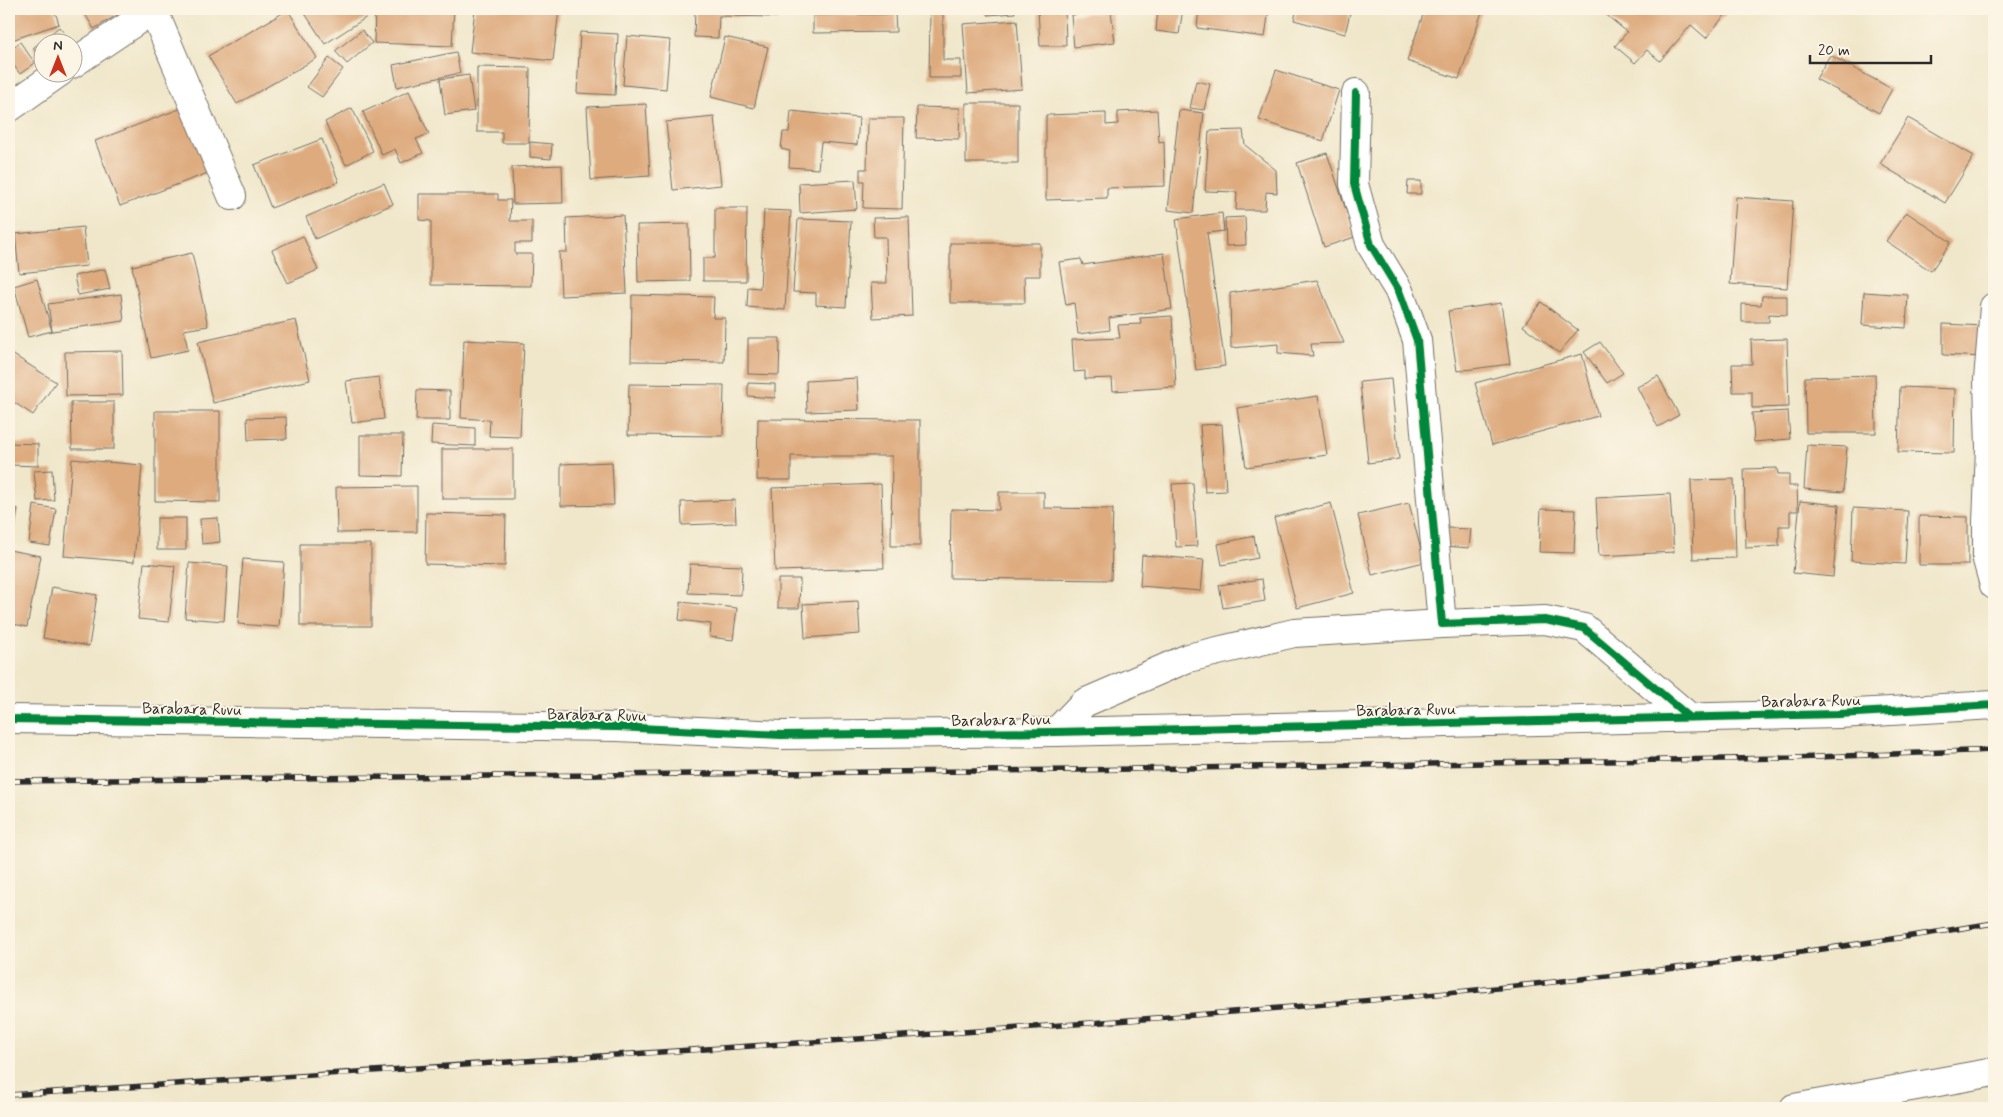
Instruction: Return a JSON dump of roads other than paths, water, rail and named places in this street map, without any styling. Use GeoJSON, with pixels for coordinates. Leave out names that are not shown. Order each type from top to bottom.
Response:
{"type":"FeatureCollection","features":[{"type":"Feature","properties":{"kind":"street"},"geometry":{"type":"LineString","coordinates":[[82,57],[153,9],[232,196]]}},
{"type":"Feature","properties":{"kind":"street"},"geometry":{"type":"LineString","coordinates":[[9,108],[46,82]]}},
{"type":"Feature","properties":{"kind":"street"},"geometry":{"type":"LineString","coordinates":[[1356,93],[1354,184],[1371,245],[1399,291],[1418,340],[1442,624]]}},
{"type":"Feature","properties":{"kind":"street"},"geometry":{"type":"LineString","coordinates":[[1994,307],[1988,380],[1990,448],[1987,560],[1994,585]]}},
{"type":"Feature","properties":{"kind":"street"},"geometry":{"type":"LineString","coordinates":[[1056,732],[1084,703],[1188,658],[1294,633],[1545,620],[1584,628],[1688,716]]}},
{"type":"Feature","properties":{"kind":"street","name":"Barabara Ruvu"},"geometry":{"type":"LineString","coordinates":[[9,719],[618,727],[781,735],[1056,732],[1838,714],[1994,705]]}},
{"type":"Feature","properties":{"kind":"street"},"geometry":{"type":"LineString","coordinates":[[1794,1108],[1994,1072]]}},
{"type":"Feature","properties":{"kind":"railway"},"geometry":{"type":"LineString","coordinates":[[9,781],[1075,770],[1793,758],[1994,750]]}},
{"type":"Feature","properties":{"kind":"railway"},"geometry":{"type":"LineString","coordinates":[[9,1095],[1000,1029],[1285,1008],[1428,995],[1711,964],[1853,945],[1994,923]]}}]}
